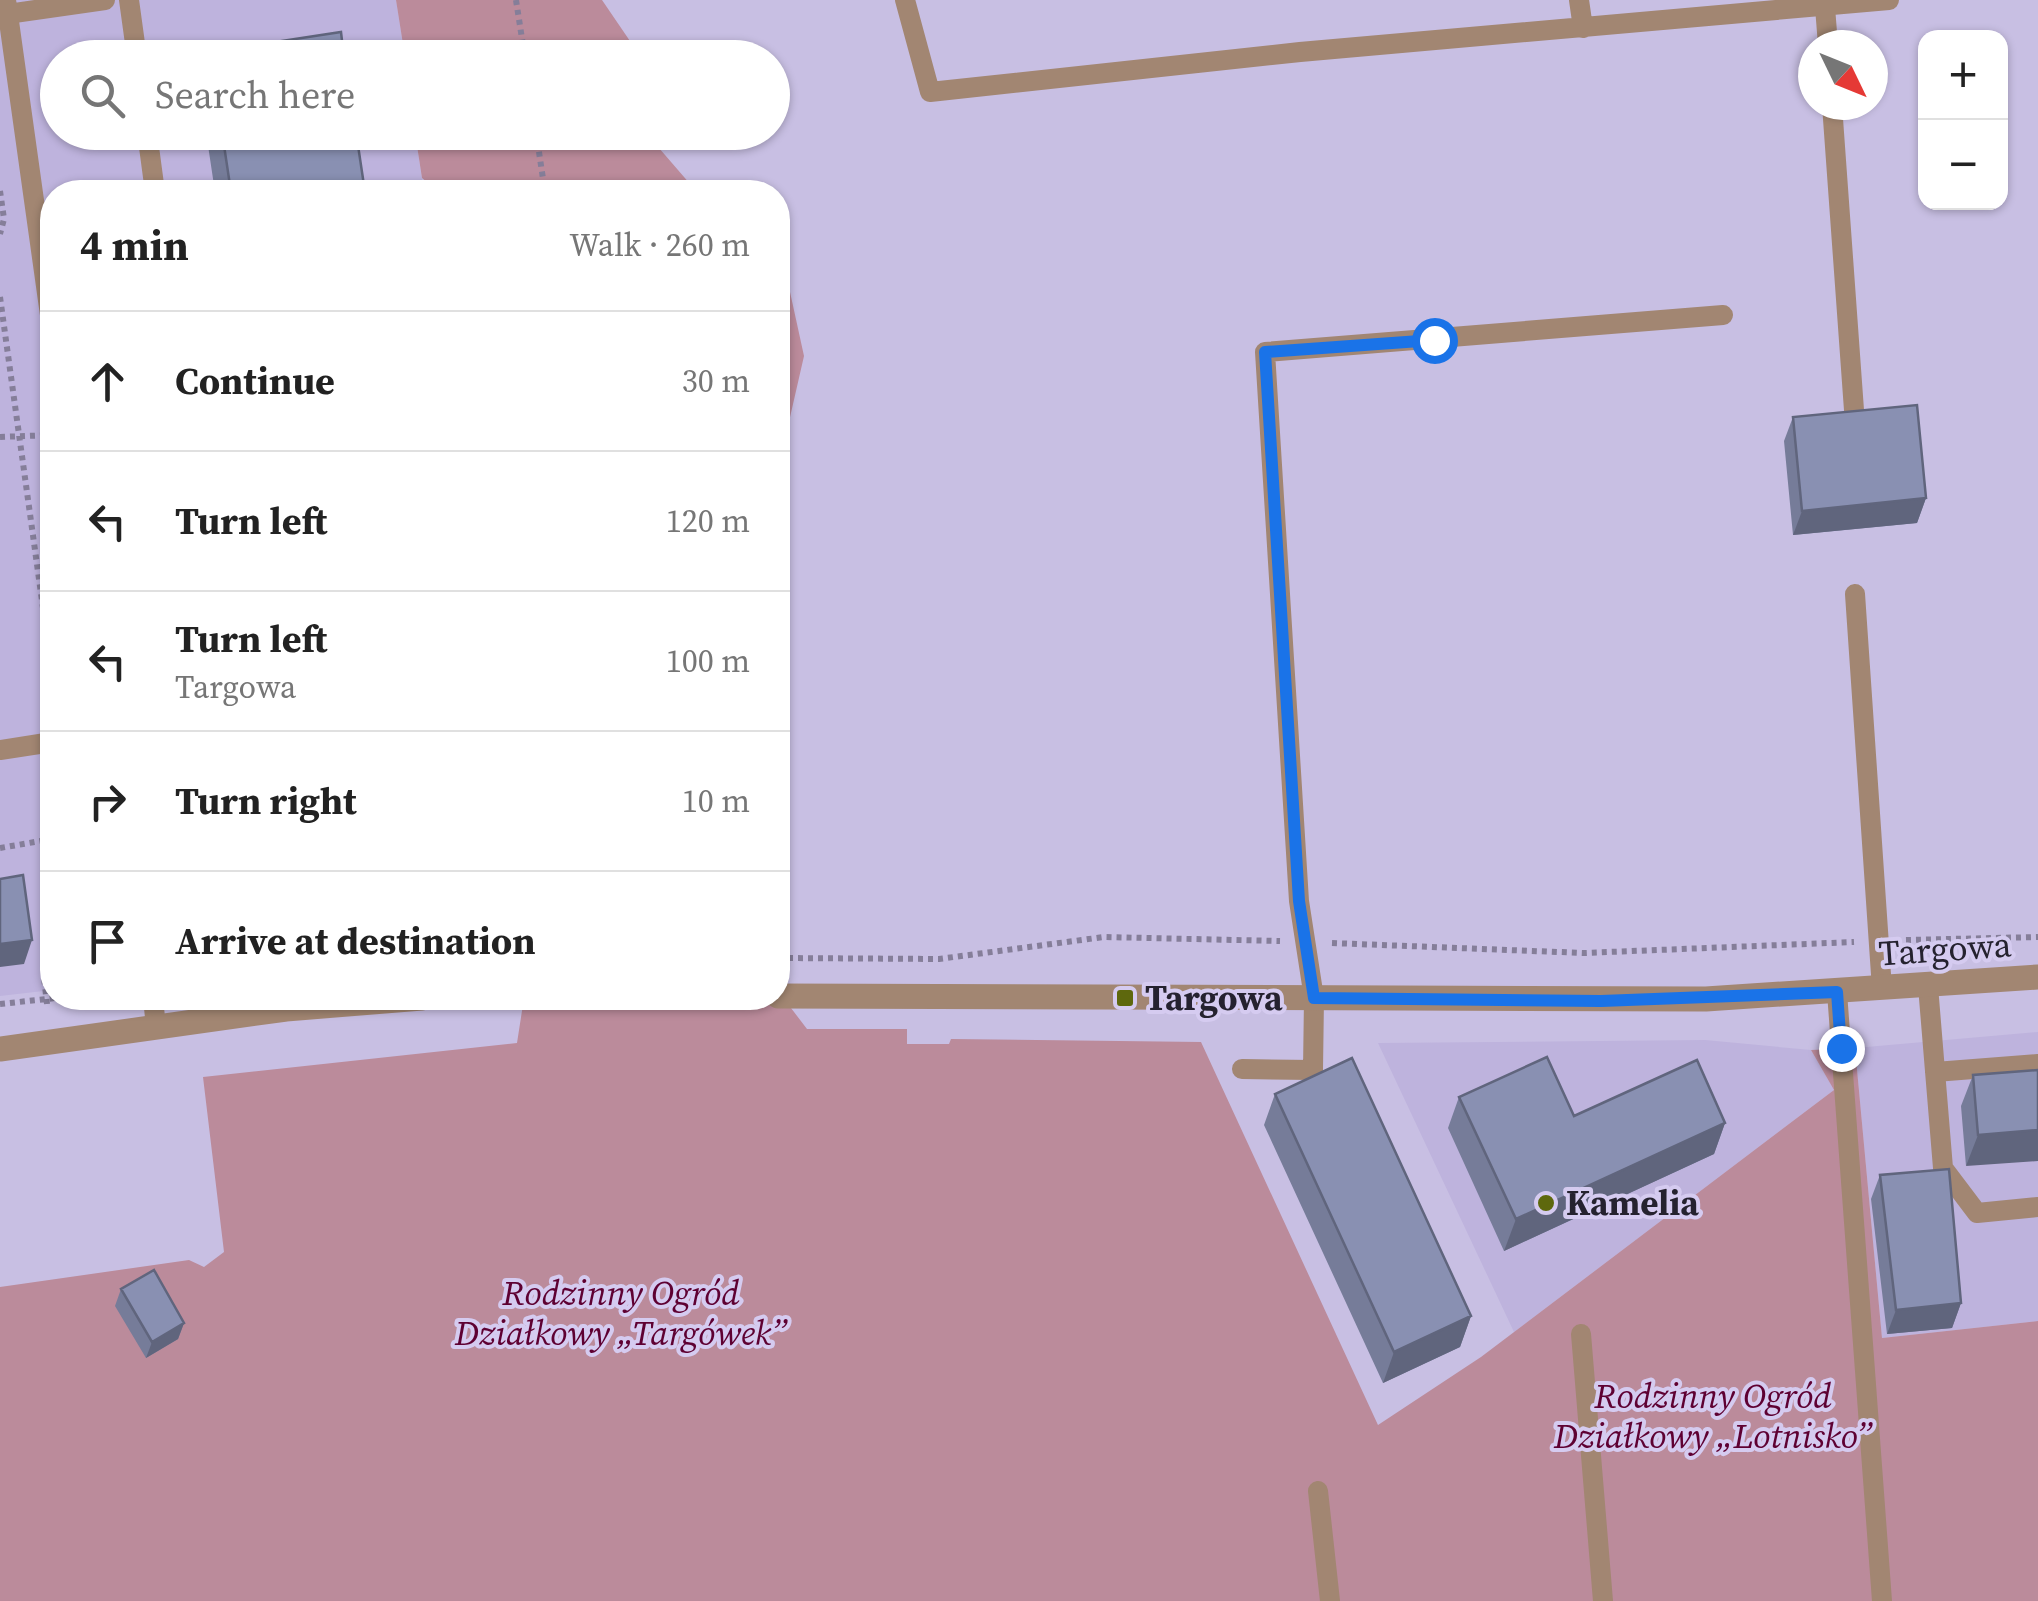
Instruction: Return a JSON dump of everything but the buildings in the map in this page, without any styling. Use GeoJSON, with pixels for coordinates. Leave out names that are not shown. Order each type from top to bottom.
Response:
{"type":"FeatureCollection","features":[{"type":"Feature","properties":{"kind":"street","name":"Targowa"},"geometry":{"type":"LineString","coordinates":[[790,996],[1601,1001],[1837,992],[2038,978]]}},
{"type":"Feature","properties":{"kind":"street"},"geometry":{"type":"LineString","coordinates":[[0,1049],[312,1010]]}},
{"type":"Feature","properties":{"kind":"lane"},"geometry":{"type":"LineString","coordinates":[[40,247],[5,9],[106,0]]}},
{"type":"Feature","properties":{"kind":"lane"},"geometry":{"type":"LineString","coordinates":[[129,0],[135,40]]}},
{"type":"Feature","properties":{"kind":"lane"},"geometry":{"type":"LineString","coordinates":[[905,0],[930,92],[1889,0]]}},
{"type":"Feature","properties":{"kind":"lane"},"geometry":{"type":"LineString","coordinates":[[1579,0],[1583,28]]}},
{"type":"Feature","properties":{"kind":"lane"},"geometry":{"type":"LineString","coordinates":[[1826,8],[1827,30]]}},
{"type":"Feature","properties":{"kind":"lane"},"geometry":{"type":"LineString","coordinates":[[1833,120],[1854,410]]}},
{"type":"Feature","properties":{"kind":"lane"},"geometry":{"type":"LineString","coordinates":[[149,150],[153,180]]}},
{"type":"Feature","properties":{"kind":"lane"},"geometry":{"type":"LineString","coordinates":[[1242,1069],[1312,1070],[1314,998],[1299,901],[1265,352],[1723,314]]}},
{"type":"Feature","properties":{"kind":"lane"},"geometry":{"type":"LineString","coordinates":[[1856,594],[1882,989]]}},
{"type":"Feature","properties":{"kind":"lane"},"geometry":{"type":"LineString","coordinates":[[0,750],[40,744]]}},
{"type":"Feature","properties":{"kind":"lane"},"geometry":{"type":"LineString","coordinates":[[1928,986],[1944,1168],[1978,1213],[2038,1207]]}},
{"type":"Feature","properties":{"kind":"lane"},"geometry":{"type":"LineString","coordinates":[[1837,992],[1882,1601]]}},
{"type":"Feature","properties":{"kind":"lane"},"geometry":{"type":"LineString","coordinates":[[154,1010],[156,1027]]}},
{"type":"Feature","properties":{"kind":"lane"},"geometry":{"type":"LineString","coordinates":[[1935,1072],[2038,1064]]}},
{"type":"Feature","properties":{"kind":"lane"},"geometry":{"type":"LineString","coordinates":[[1581,1334],[1604,1601]]}},
{"type":"Feature","properties":{"kind":"lane"},"geometry":{"type":"LineString","coordinates":[[1318,1491],[1330,1601]]}},
{"type":"Feature","properties":{"kind":"path"},"geometry":{"type":"LineString","coordinates":[[516,0],[522,40]]}},
{"type":"Feature","properties":{"kind":"path"},"geometry":{"type":"LineString","coordinates":[[539,150],[543,180]]}},
{"type":"Feature","properties":{"kind":"path"},"geometry":{"type":"LineString","coordinates":[[0,191],[4,219],[0,234]]}},
{"type":"Feature","properties":{"kind":"path"},"geometry":{"type":"LineString","coordinates":[[0,296],[40,580]]}},
{"type":"Feature","properties":{"kind":"path"},"geometry":{"type":"LineString","coordinates":[[0,437],[40,435]]}},
{"type":"Feature","properties":{"kind":"path"},"geometry":{"type":"LineString","coordinates":[[0,848],[40,841]]}},
{"type":"Feature","properties":{"kind":"path"},"geometry":{"type":"LineString","coordinates":[[790,958],[939,959],[1104,937],[1635,952],[2038,937]]}},
{"type":"Feature","properties":{"kind":"path"},"geometry":{"type":"LineString","coordinates":[[0,1004],[40,1001]]}},
{"type":"Feature","properties":{"kind":"shaded area"},"geometry":{"type":"Polygon","coordinates":[[[0,0],[396,0],[402,40],[40,40],[40,150],[418,150],[422,180],[40,180],[40,991],[0,996],[0,0]]]}},
{"type":"Feature","properties":{"kind":"shaded area"},"geometry":{"type":"Polygon","coordinates":[[[2038,1032],[2038,1321],[1882,1338],[1855,1048],[2038,1032]]]}},
{"type":"Feature","properties":{"kind":"shaded area"},"geometry":{"type":"Polygon","coordinates":[[[1705,1040],[1811,1050],[1834,1090],[1514,1332],[1378,1043],[1705,1040]]]}},
{"type":"Feature","properties":{"kind":"green space"},"geometry":{"type":"Polygon","coordinates":[[[396,0],[602,0],[629,40],[402,40],[396,0]]]}},
{"type":"Feature","properties":{"kind":"green space"},"geometry":{"type":"Polygon","coordinates":[[[418,150],[661,150],[687,180],[424,180],[418,150]]]}},
{"type":"Feature","properties":{"kind":"green space"},"geometry":{"type":"Polygon","coordinates":[[[790,292],[804,356],[790,417],[790,292]]]}},
{"type":"Feature","properties":{"kind":"green space"},"geometry":{"type":"Polygon","coordinates":[[[790,1007],[807,1029],[907,1029],[907,1044],[949,1044],[951,1039],[1201,1042],[1378,1425],[1481,1357],[1834,1090],[1811,1050],[1855,1048],[1882,1338],[2038,1321],[2038,1601],[0,1601],[0,1287],[189,1260],[204,1267],[224,1252],[203,1077],[517,1043],[522,1010],[790,1010],[790,1007]]]}},
{"type":"Feature","properties":{"kind":"place","name":"Targowa"},"geometry":{"type":"Point","coordinates":[1125,998]}},
{"type":"Feature","properties":{"kind":"place","name":"Kamelia"},"geometry":{"type":"Point","coordinates":[1546,1203]}},
{"type":"Feature","properties":{"kind":"route"},"geometry":{"type":"LineString","coordinates":[[1434,340],[1265,352],[1299,901],[1314,998],[1601,1001],[1837,992],[1841,1048]]}},
{"type":"Feature","properties":{"kind":"park label","name":"Rodzinny Ogród Działkowy „Targówek”"},"geometry":{"type":"Point","coordinates":[621,1313]}},
{"type":"Feature","properties":{"kind":"park label","name":"Rodzinny Ogród Działkowy „Lotnisko”"},"geometry":{"type":"Point","coordinates":[1713,1416]}}]}
